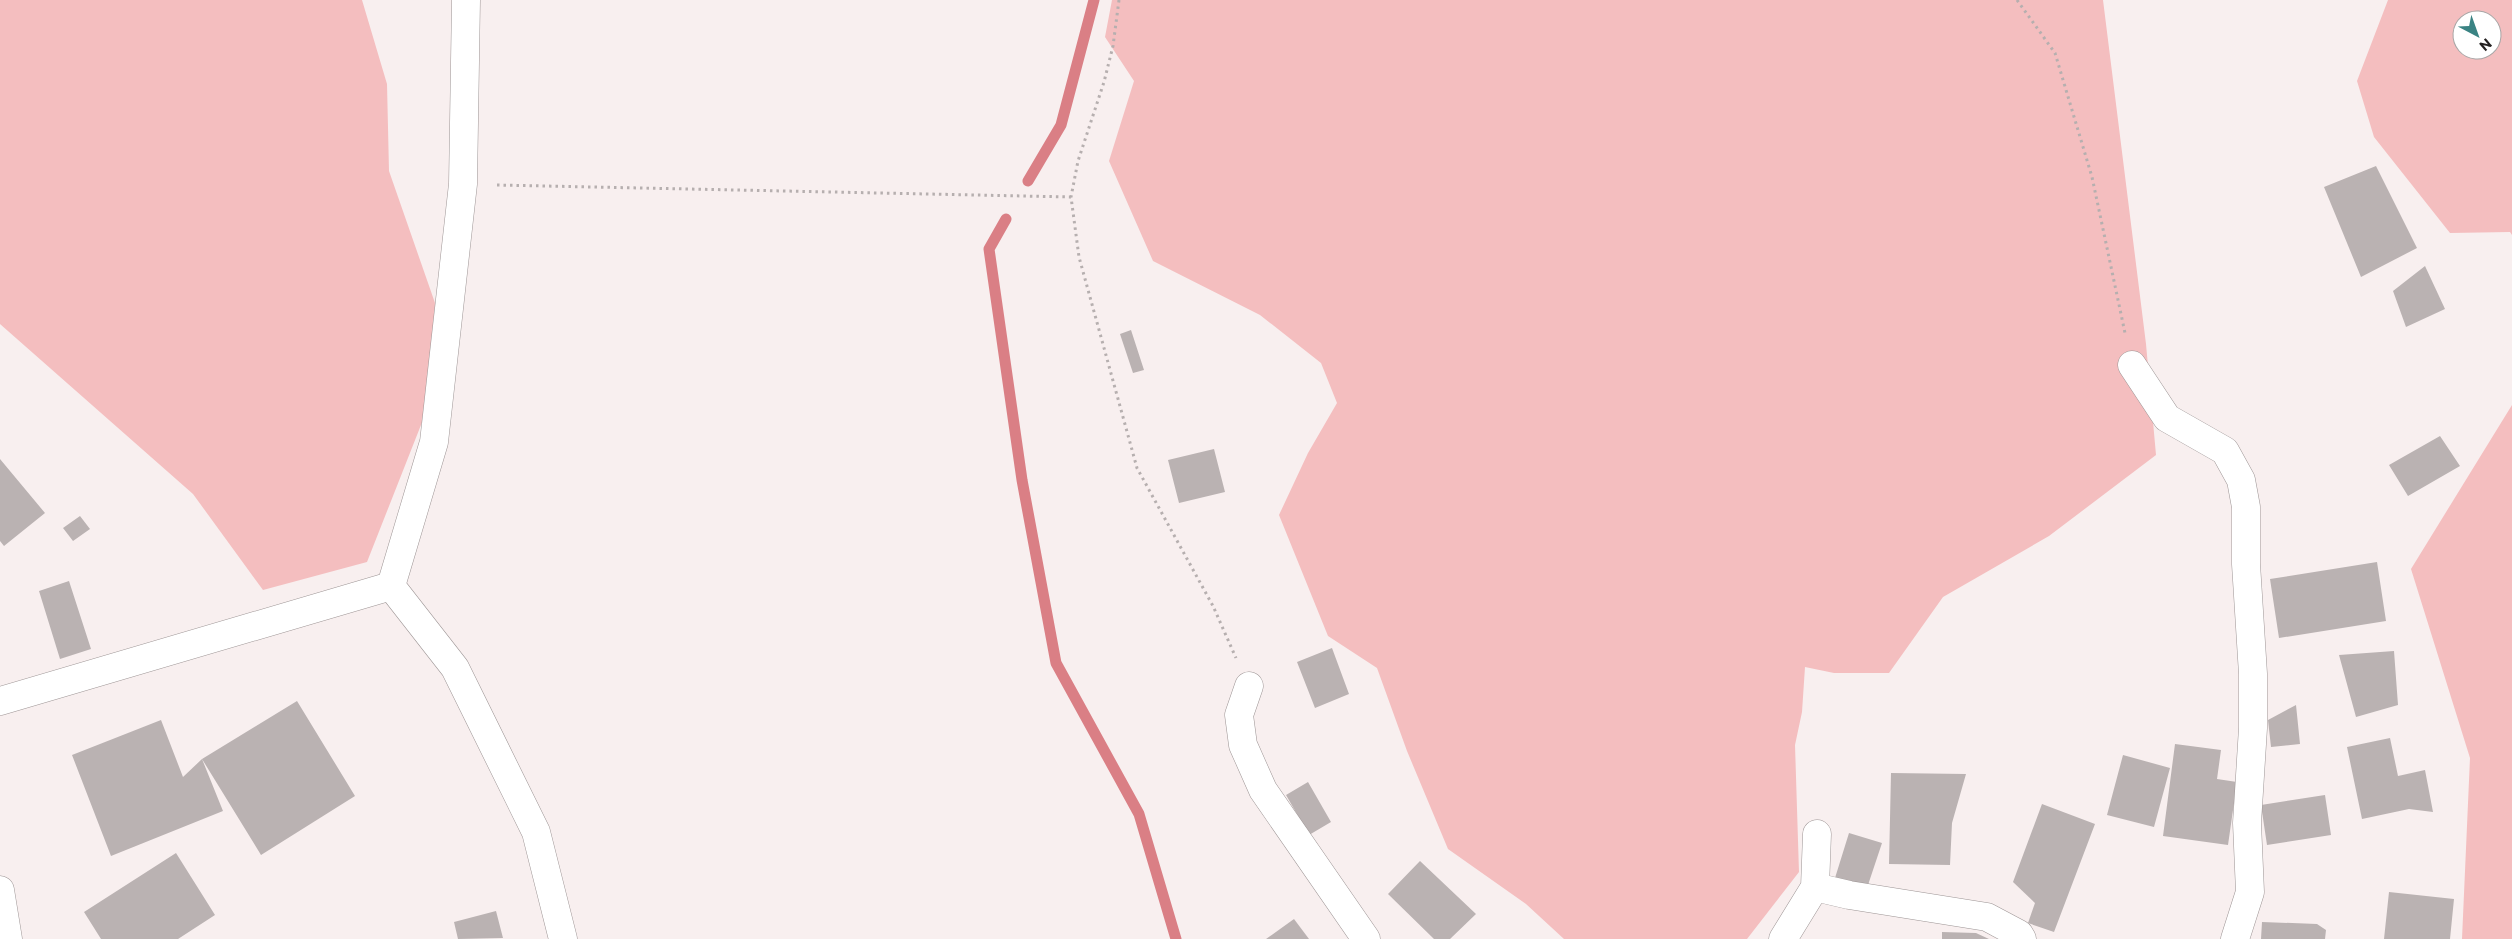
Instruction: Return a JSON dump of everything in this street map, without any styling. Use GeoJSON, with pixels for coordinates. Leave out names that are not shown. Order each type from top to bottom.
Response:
{"type":"FeatureCollection","features":[{"type":"Feature","properties":{"kind":"street"},"geometry":{"type":"LineString","coordinates":[[391,586],[434,442],[463,184],[466,0]]}},
{"type":"Feature","properties":{"kind":"street"},"geometry":{"type":"LineString","coordinates":[[2132,364],[2167,418],[2225,451],[2241,480],[2246,507],[2253,728],[2246,822],[2250,892],[2235,939]]}},
{"type":"Feature","properties":{"kind":"street"},"geometry":{"type":"LineString","coordinates":[[0,701],[391,586]]}},
{"type":"Feature","properties":{"kind":"street"},"geometry":{"type":"LineString","coordinates":[[391,586],[455,668],[536,832],[563,939]]}},
{"type":"Feature","properties":{"kind":"street"},"geometry":{"type":"LineString","coordinates":[[1249,686],[1240,715],[1243,745],[1263,790],[1366,939]]}},
{"type":"Feature","properties":{"kind":"street"},"geometry":{"type":"LineString","coordinates":[[1783,939],[1815,886],[1817,834]]}},
{"type":"Feature","properties":{"kind":"street"},"geometry":{"type":"LineString","coordinates":[[1815,886],[1848,895],[1987,917],[2019,934],[2022,939]]}},
{"type":"Feature","properties":{"kind":"street"},"geometry":{"type":"LineString","coordinates":[[0,890],[8,939]]}},
{"type":"Feature","properties":{"kind":"path"},"geometry":{"type":"LineString","coordinates":[[1119,0],[1109,64],[1078,161],[1071,197],[1079,257],[1137,468],[1213,606],[1249,686]]}},
{"type":"Feature","properties":{"kind":"path"},"geometry":{"type":"LineString","coordinates":[[2017,0],[2055,53],[2092,177],[2132,364]]}},
{"type":"Feature","properties":{"kind":"path"},"geometry":{"type":"LineString","coordinates":[[463,184],[1071,197]]}},
{"type":"Feature","properties":{"kind":"shaded area"},"geometry":{"type":"Polygon","coordinates":[[[0,0],[362,0],[387,84],[389,171],[435,303],[432,397],[367,562],[263,590],[193,494],[0,324],[0,0]]]}},
{"type":"Feature","properties":{"kind":"shaded area"},"geometry":{"type":"Polygon","coordinates":[[[1112,0],[2103,0],[2146,344],[2156,455],[2049,536],[1943,597],[1889,673],[1834,673],[1805,667],[1802,712],[1795,745],[1799,872],[1747,939],[1564,939],[1526,904],[1448,849],[1407,751],[1377,668],[1328,636],[1279,515],[1308,453],[1337,403],[1321,363],[1260,315],[1153,261],[1109,161],[1134,81],[1105,37],[1112,0]]]}},
{"type":"Feature","properties":{"kind":"shaded area"},"geometry":{"type":"Polygon","coordinates":[[[2388,0],[2512,0],[2512,235],[2510,232],[2450,233],[2374,137],[2357,81],[2388,0]]]}},
{"type":"Feature","properties":{"kind":"shaded area"},"geometry":{"type":"Polygon","coordinates":[[[2512,405],[2512,939],[2462,939],[2470,758],[2411,569],[2512,405]]]}},
{"type":"Feature","properties":{"kind":"building"},"geometry":{"type":"Polygon","coordinates":[[[2376,166],[2417,248],[2361,277],[2324,187],[2376,166]]]}},
{"type":"Feature","properties":{"kind":"building"},"geometry":{"type":"Polygon","coordinates":[[[2425,266],[2445,309],[2406,327],[2393,291],[2425,266]]]}},
{"type":"Feature","properties":{"kind":"building"},"geometry":{"type":"Polygon","coordinates":[[[1131,330],[1144,370],[1133,373],[1120,334],[1131,330]]]}},
{"type":"Feature","properties":{"kind":"building"},"geometry":{"type":"Polygon","coordinates":[[[2440,436],[2460,466],[2408,496],[2389,465],[2440,436]]]}},
{"type":"Feature","properties":{"kind":"building"},"geometry":{"type":"Polygon","coordinates":[[[1214,449],[1225,492],[1179,503],[1168,460],[1214,449]]]}},
{"type":"Feature","properties":{"kind":"building"},"geometry":{"type":"Polygon","coordinates":[[[0,459],[45,513],[4,546],[0,541],[0,459]]]}},
{"type":"Feature","properties":{"kind":"building"},"geometry":{"type":"Polygon","coordinates":[[[80,516],[90,529],[73,541],[63,528],[80,516]]]}},
{"type":"Feature","properties":{"kind":"building"},"geometry":{"type":"Polygon","coordinates":[[[2377,562],[2386,621],[2279,638],[2270,579],[2377,562]]]}},
{"type":"Feature","properties":{"kind":"building"},"geometry":{"type":"Polygon","coordinates":[[[69,581],[91,649],[60,659],[39,591],[69,581]]]}},
{"type":"Feature","properties":{"kind":"building"},"geometry":{"type":"Polygon","coordinates":[[[1332,648],[1349,694],[1315,708],[1297,662],[1332,648]]]}},
{"type":"Feature","properties":{"kind":"building"},"geometry":{"type":"Polygon","coordinates":[[[2394,651],[2398,705],[2356,717],[2339,655],[2394,651]]]}},
{"type":"Feature","properties":{"kind":"building"},"geometry":{"type":"Polygon","coordinates":[[[297,701],[355,796],[261,855],[202,759],[297,701]]]}},
{"type":"Feature","properties":{"kind":"building"},"geometry":{"type":"Polygon","coordinates":[[[2296,705],[2300,744],[2271,747],[2268,720],[2296,705]]]}},
{"type":"Feature","properties":{"kind":"building"},"geometry":{"type":"Polygon","coordinates":[[[161,720],[183,777],[202,759],[223,811],[111,856],[72,755],[161,720]]]}},
{"type":"Feature","properties":{"kind":"building"},"geometry":{"type":"Polygon","coordinates":[[[2390,738],[2398,776],[2425,770],[2433,812],[2409,809],[2362,819],[2347,747],[2390,738]]]}},
{"type":"Feature","properties":{"kind":"building"},"geometry":{"type":"Polygon","coordinates":[[[2175,744],[2221,750],[2217,779],[2237,782],[2228,845],[2163,836],[2175,744]]]}},
{"type":"Feature","properties":{"kind":"building"},"geometry":{"type":"Polygon","coordinates":[[[2123,755],[2170,768],[2154,827],[2107,815],[2123,755]]]}},
{"type":"Feature","properties":{"kind":"building"},"geometry":{"type":"Polygon","coordinates":[[[1891,773],[1966,774],[1952,823],[1950,865],[1889,864],[1891,773]]]}},
{"type":"Feature","properties":{"kind":"building"},"geometry":{"type":"Polygon","coordinates":[[[1308,782],[1331,822],[1309,835],[1286,795],[1308,782]]]}},
{"type":"Feature","properties":{"kind":"building"},"geometry":{"type":"Polygon","coordinates":[[[2325,795],[2331,835],[2267,845],[2261,805],[2325,795]]]}},
{"type":"Feature","properties":{"kind":"building"},"geometry":{"type":"Polygon","coordinates":[[[2042,804],[2095,824],[2054,932],[2028,923],[2035,903],[2013,882],[2042,804]]]}},
{"type":"Feature","properties":{"kind":"building"},"geometry":{"type":"Polygon","coordinates":[[[1849,833],[1882,843],[1867,888],[1835,878],[1849,833]]]}},
{"type":"Feature","properties":{"kind":"building"},"geometry":{"type":"Polygon","coordinates":[[[176,853],[215,915],[178,939],[101,939],[84,912],[176,853]]]}},
{"type":"Feature","properties":{"kind":"building"},"geometry":{"type":"Polygon","coordinates":[[[1420,861],[1476,914],[1450,939],[1434,939],[1388,894],[1420,861]]]}},
{"type":"Feature","properties":{"kind":"building"},"geometry":{"type":"Polygon","coordinates":[[[2389,892],[2454,899],[2450,939],[2384,939],[2389,892]]]}},
{"type":"Feature","properties":{"kind":"building"},"geometry":{"type":"Polygon","coordinates":[[[496,911],[503,938],[458,939],[454,922],[496,911]]]}},
{"type":"Feature","properties":{"kind":"building"},"geometry":{"type":"Polygon","coordinates":[[[1294,919],[1309,939],[1266,939],[1294,919]]]}},
{"type":"Feature","properties":{"kind":"building"},"geometry":{"type":"Polygon","coordinates":[[[2262,922],[2317,924],[2326,930],[2325,939],[2261,939],[2262,922]]]}},
{"type":"Feature","properties":{"kind":"building"},"geometry":{"type":"Polygon","coordinates":[[[1942,932],[1976,933],[1989,939],[1942,939],[1942,932]]]}},
{"type":"Feature","properties":{"kind":"waterway"},"geometry":{"type":"LineString","coordinates":[[1028,181],[1061,125],[1094,0]]}},
{"type":"Feature","properties":{"kind":"waterway"},"geometry":{"type":"LineString","coordinates":[[1006,219],[989,249],[1022,480],[1056,663],[1139,814],[1176,939]]}}]}
